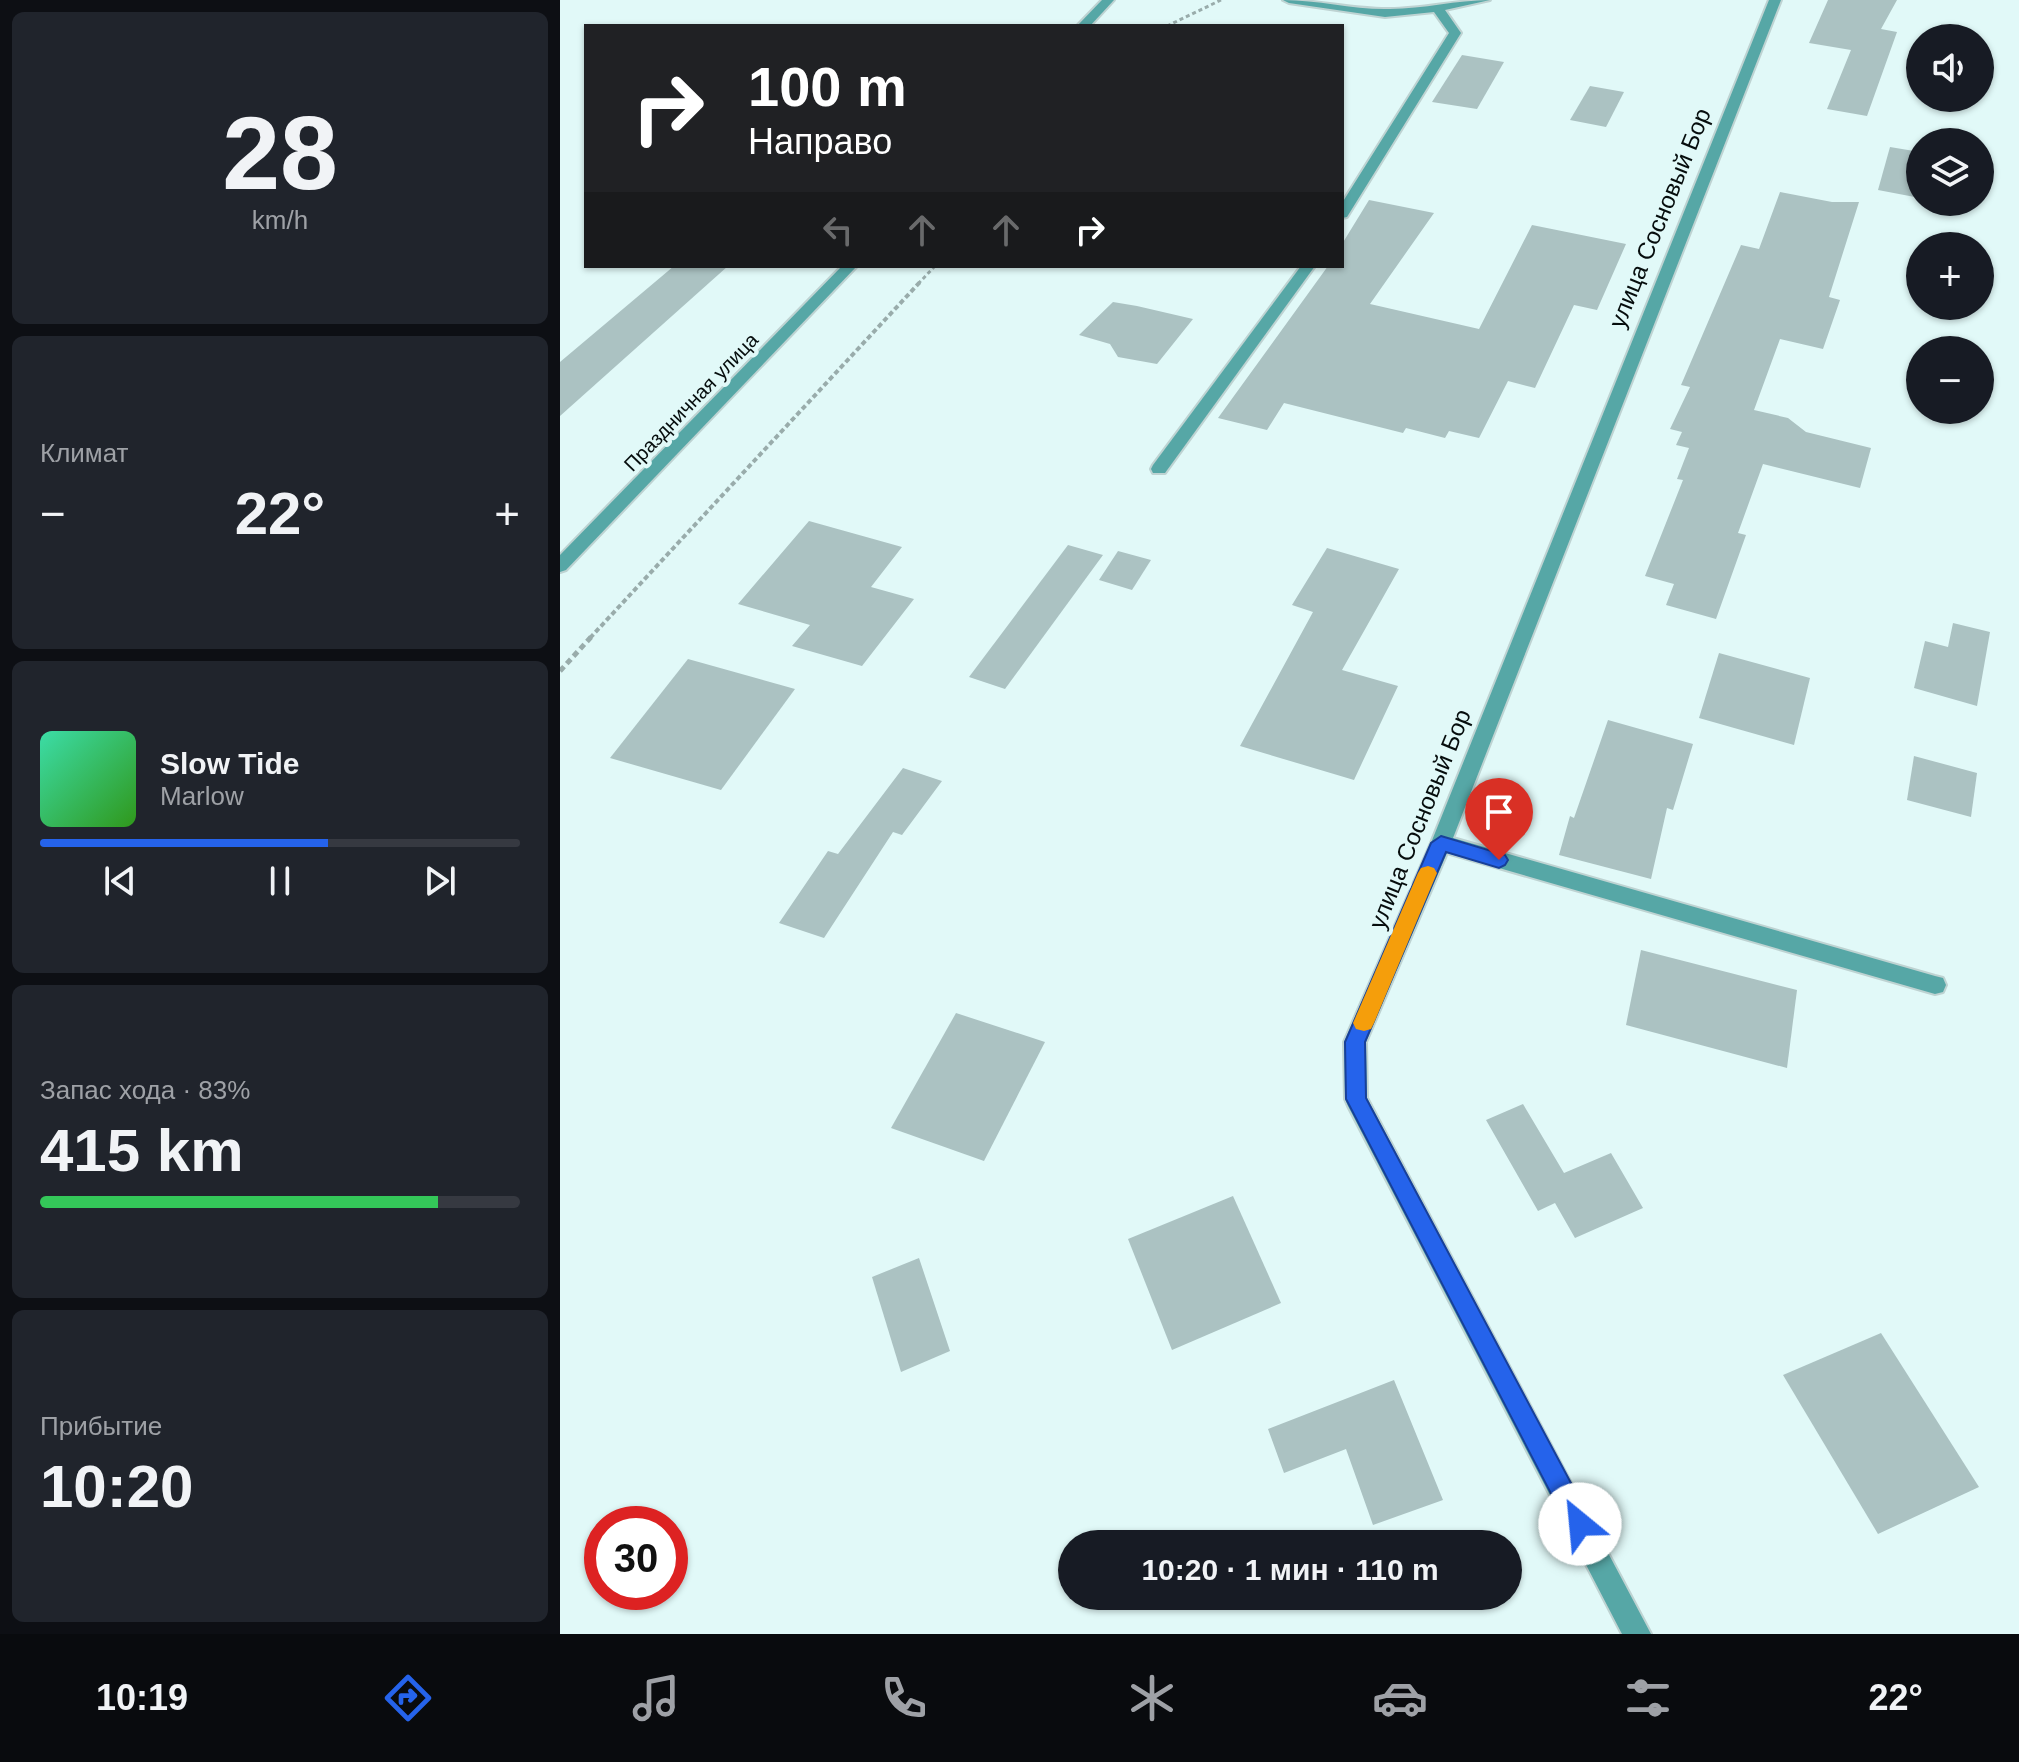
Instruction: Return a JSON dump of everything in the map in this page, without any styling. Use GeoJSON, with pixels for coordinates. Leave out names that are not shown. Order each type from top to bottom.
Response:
{"type":"FeatureCollection","features":[{"type":"Feature","properties":{"kind":"street"},"geometry":{"type":"LineString","coordinates":[[1085,24],[1108,0]]}},
{"type":"Feature","properties":{"kind":"street"},"geometry":{"type":"LineString","coordinates":[[1289,0],[1385,13],[1484,0]]}},
{"type":"Feature","properties":{"kind":"street","name":"улица Сосновый Бор"},"geometry":{"type":"LineString","coordinates":[[1637,1634],[1356,1099],[1355,1042],[1441,843],[1775,0]]}},
{"type":"Feature","properties":{"kind":"street"},"geometry":{"type":"LineString","coordinates":[[1344,211],[1455,33],[1437,7]]}},
{"type":"Feature","properties":{"kind":"street","name":"Праздничная улица"},"geometry":{"type":"LineString","coordinates":[[560,566],[848,268]]}},
{"type":"Feature","properties":{"kind":"street"},"geometry":{"type":"LineString","coordinates":[[1159,469],[1307,268]]}},
{"type":"Feature","properties":{"kind":"street"},"geometry":{"type":"LineString","coordinates":[[1441,843],[1935,985]]}},
{"type":"Feature","properties":{"kind":"path"},"geometry":{"type":"LineString","coordinates":[[1171,24],[1221,0]]}},
{"type":"Feature","properties":{"kind":"path"},"geometry":{"type":"LineString","coordinates":[[560,671],[933,268]]}},
{"type":"Feature","properties":{"kind":"building"},"geometry":{"type":"Polygon","coordinates":[[[1828,0],[1897,0],[1881,29],[1897,32],[1867,116],[1827,109],[1851,50],[1809,43],[1828,0]]]}},
{"type":"Feature","properties":{"kind":"building"},"geometry":{"type":"Polygon","coordinates":[[[1462,55],[1504,62],[1477,109],[1432,102],[1462,55]]]}},
{"type":"Feature","properties":{"kind":"building"},"geometry":{"type":"Polygon","coordinates":[[[1590,86],[1624,92],[1606,127],[1570,120],[1590,86]]]}},
{"type":"Feature","properties":{"kind":"building"},"geometry":{"type":"Polygon","coordinates":[[[1890,147],[1906,150],[1906,195],[1878,190],[1890,147]]]}},
{"type":"Feature","properties":{"kind":"building"},"geometry":{"type":"Polygon","coordinates":[[[1780,192],[1832,202],[1859,202],[1829,297],[1840,300],[1823,349],[1780,339],[1754,410],[1788,418],[1806,432],[1871,448],[1860,488],[1763,464],[1738,533],[1746,535],[1716,619],[1666,605],[1674,584],[1645,576],[1683,480],[1677,479],[1689,448],[1676,445],[1682,432],[1670,429],[1690,387],[1681,385],[1741,245],[1759,249],[1780,192]]]}},
{"type":"Feature","properties":{"kind":"building"},"geometry":{"type":"Polygon","coordinates":[[[1369,200],[1434,213],[1370,304],[1479,329],[1532,225],[1626,244],[1597,310],[1574,305],[1535,388],[1508,381],[1479,438],[1449,431],[1445,438],[1406,428],[1403,433],[1284,403],[1267,430],[1218,418],[1327,268],[1344,268],[1344,241],[1369,200]]]}},
{"type":"Feature","properties":{"kind":"building"},"geometry":{"type":"Polygon","coordinates":[[[672,268],[726,268],[560,416],[560,362],[672,268]]]}},
{"type":"Feature","properties":{"kind":"building"},"geometry":{"type":"Polygon","coordinates":[[[1113,302],[1193,319],[1157,364],[1118,357],[1110,344],[1079,335],[1113,302]]]}},
{"type":"Feature","properties":{"kind":"building"},"geometry":{"type":"Polygon","coordinates":[[[809,521],[902,547],[871,587],[914,599],[862,666],[792,646],[810,625],[738,604],[809,521]]]}},
{"type":"Feature","properties":{"kind":"building"},"geometry":{"type":"Polygon","coordinates":[[[1068,545],[1103,555],[1005,689],[969,677],[1068,545]]]}},
{"type":"Feature","properties":{"kind":"building"},"geometry":{"type":"Polygon","coordinates":[[[1327,548],[1399,569],[1342,670],[1398,686],[1354,780],[1240,746],[1313,612],[1292,605],[1327,548]]]}},
{"type":"Feature","properties":{"kind":"building"},"geometry":{"type":"Polygon","coordinates":[[[1118,551],[1151,560],[1132,590],[1099,580],[1118,551]]]}},
{"type":"Feature","properties":{"kind":"building"},"geometry":{"type":"Polygon","coordinates":[[[1953,623],[1990,632],[1977,706],[1914,688],[1925,641],[1948,647],[1953,623]]]}},
{"type":"Feature","properties":{"kind":"building"},"geometry":{"type":"Polygon","coordinates":[[[1719,653],[1810,678],[1794,745],[1699,718],[1719,653]]]}},
{"type":"Feature","properties":{"kind":"building"},"geometry":{"type":"Polygon","coordinates":[[[688,659],[795,689],[721,790],[610,758],[688,659]]]}},
{"type":"Feature","properties":{"kind":"building"},"geometry":{"type":"Polygon","coordinates":[[[1608,720],[1693,744],[1673,810],[1667,808],[1651,879],[1559,855],[1570,816],[1574,818],[1608,720]]]}},
{"type":"Feature","properties":{"kind":"building"},"geometry":{"type":"Polygon","coordinates":[[[1914,756],[1977,773],[1971,817],[1907,800],[1914,756]]]}},
{"type":"Feature","properties":{"kind":"building"},"geometry":{"type":"Polygon","coordinates":[[[903,768],[942,781],[902,835],[893,832],[824,938],[779,923],[828,851],[838,854],[903,768]]]}},
{"type":"Feature","properties":{"kind":"building"},"geometry":{"type":"Polygon","coordinates":[[[1641,950],[1797,990],[1787,1068],[1626,1025],[1641,950]]]}},
{"type":"Feature","properties":{"kind":"building"},"geometry":{"type":"Polygon","coordinates":[[[956,1013],[1045,1042],[984,1161],[891,1128],[956,1013]]]}},
{"type":"Feature","properties":{"kind":"building"},"geometry":{"type":"Polygon","coordinates":[[[1523,1104],[1564,1173],[1611,1153],[1643,1208],[1575,1238],[1555,1203],[1538,1211],[1486,1120],[1523,1104]]]}},
{"type":"Feature","properties":{"kind":"building"},"geometry":{"type":"Polygon","coordinates":[[[1233,1196],[1281,1303],[1172,1350],[1128,1239],[1233,1196]]]}},
{"type":"Feature","properties":{"kind":"building"},"geometry":{"type":"Polygon","coordinates":[[[919,1258],[950,1351],[901,1372],[872,1277],[919,1258]]]}},
{"type":"Feature","properties":{"kind":"building"},"geometry":{"type":"Polygon","coordinates":[[[1881,1333],[1979,1487],[1878,1534],[1783,1375],[1881,1333]]]}},
{"type":"Feature","properties":{"kind":"building"},"geometry":{"type":"Polygon","coordinates":[[[1394,1380],[1443,1500],[1373,1525],[1346,1449],[1284,1473],[1268,1429],[1394,1380]]]}},
{"type":"Feature","properties":{"kind":"slow traffic"},"geometry":{"type":"LineString","coordinates":[[1364,1023],[1428,873]]}},
{"type":"Feature","properties":{"kind":"route"},"geometry":{"type":"LineString","coordinates":[[1499,860],[1441,843],[1355,1042],[1356,1099],[1580,1524]]}}]}
